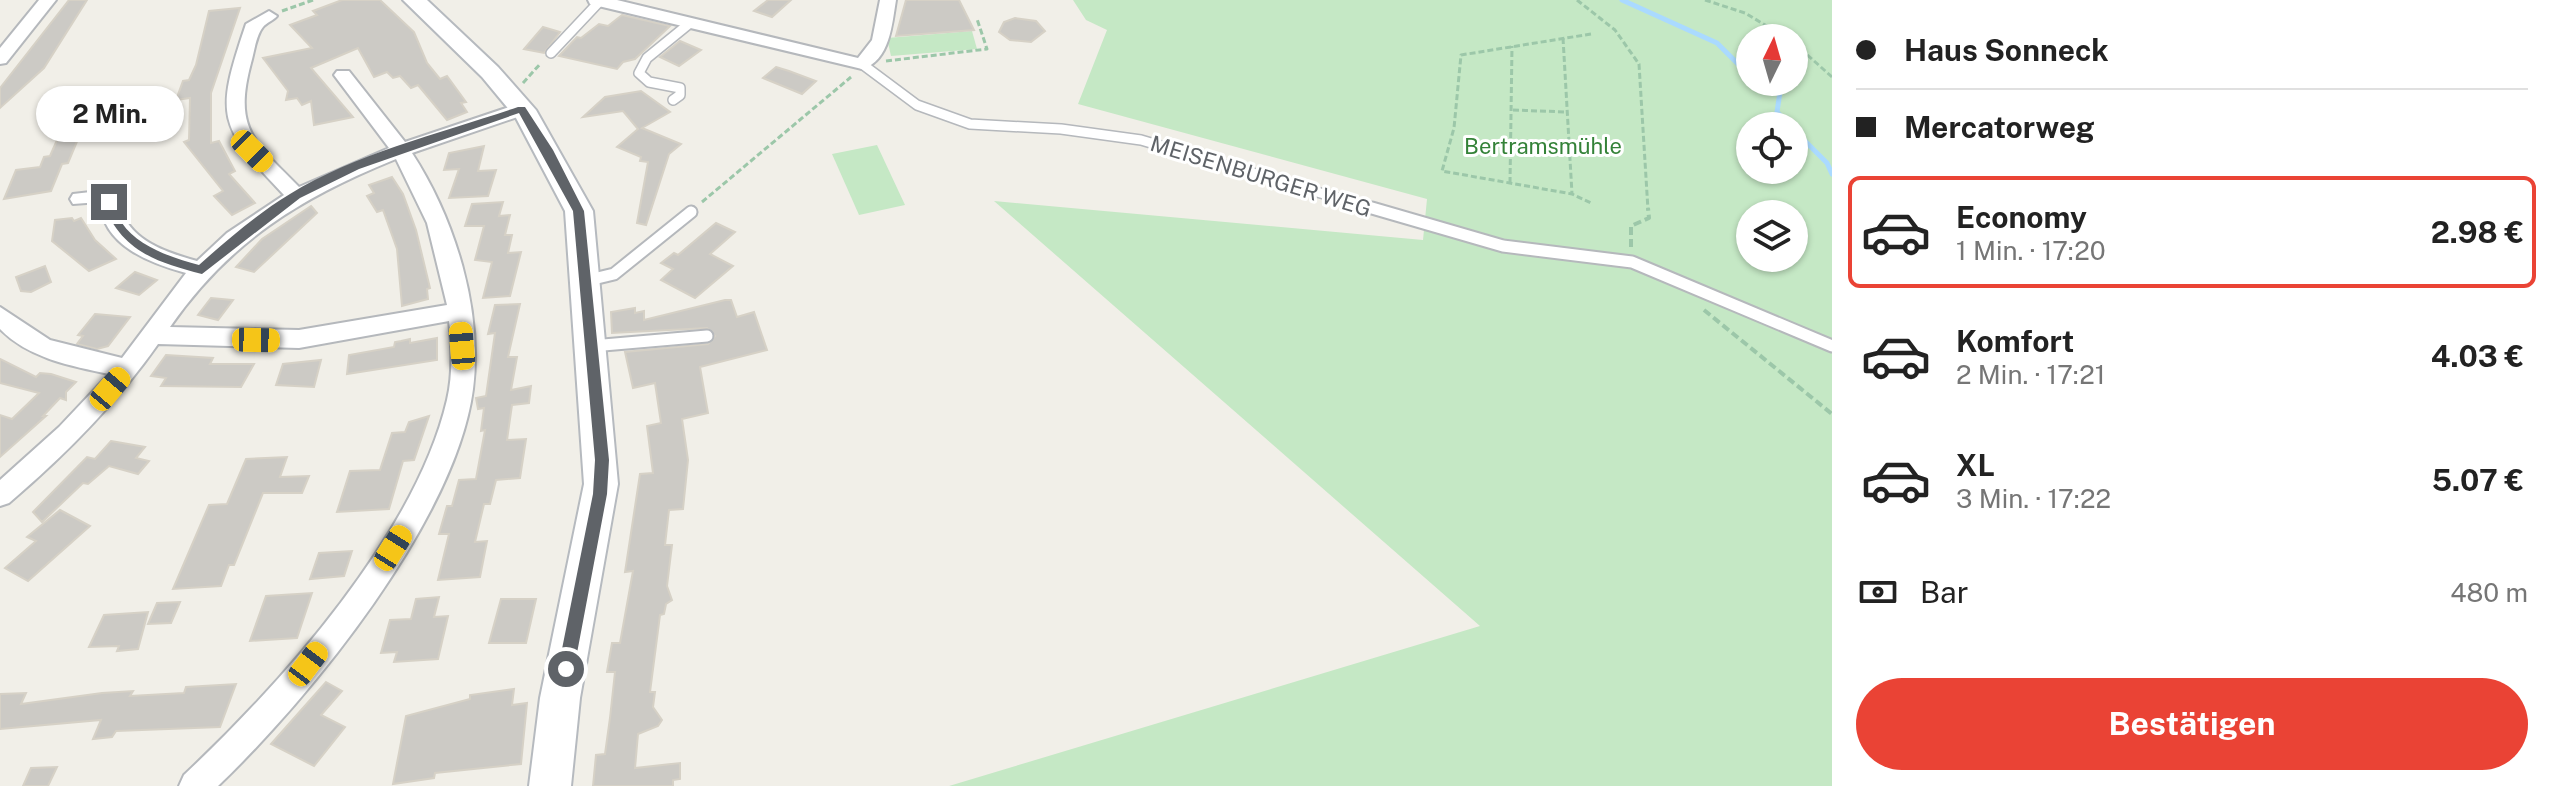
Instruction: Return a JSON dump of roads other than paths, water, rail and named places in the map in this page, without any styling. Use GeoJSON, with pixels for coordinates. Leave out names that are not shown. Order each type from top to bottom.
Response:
{"type":"FeatureCollection","features":[{"type":"Feature","properties":{"kind":"main road"},"geometry":{"type":"LineString","coordinates":[[414,0],[516,102],[548,150],[579,211],[601,484],[560,698],[550,786]]}},
{"type":"Feature","properties":{"kind":"street"},"geometry":{"type":"LineString","coordinates":[[0,59],[48,0]]}},
{"type":"Feature","properties":{"kind":"street"},"geometry":{"type":"LineString","coordinates":[[862,64],[881,41],[888,0]]}},
{"type":"Feature","properties":{"kind":"street","name":"MEISENBURGER WEG"},"geometry":{"type":"LineString","coordinates":[[598,1],[862,64]]}},
{"type":"Feature","properties":{"kind":"street"},"geometry":{"type":"LineString","coordinates":[[269,16],[255,24],[233,90],[233,114],[243,139],[296,195]]}},
{"type":"Feature","properties":{"kind":"street"},"geometry":{"type":"LineString","coordinates":[[195,786],[308,664],[380,568],[421,500],[448,439],[460,397],[459,311],[442,234],[403,150],[382,119],[343,75]]}},
{"type":"Feature","properties":{"kind":"street"},"geometry":{"type":"LineString","coordinates":[[0,495],[57,448],[127,368],[202,270],[238,236],[296,195],[355,167],[516,102]]}},
{"type":"Feature","properties":{"kind":"street"},"geometry":{"type":"LineString","coordinates":[[80,199],[110,194],[117,223],[133,242],[173,263],[202,270]]}},
{"type":"Feature","properties":{"kind":"street"},"geometry":{"type":"LineString","coordinates":[[153,335],[299,339],[459,311]]}},
{"type":"Feature","properties":{"kind":"street"},"geometry":{"type":"LineString","coordinates":[[0,315],[14,331],[37,346],[65,356],[127,368]]}},
{"type":"Feature","properties":{"kind":"lane","name":"MEISENBURGER WEG"},"geometry":{"type":"LineString","coordinates":[[551,53],[598,1]]}},
{"type":"Feature","properties":{"kind":"lane"},"geometry":{"type":"LineString","coordinates":[[673,100],[680,95],[680,88],[649,82],[639,73],[647,58],[690,23]]}},
{"type":"Feature","properties":{"kind":"lane","name":"MEISENBURGER WEG"},"geometry":{"type":"LineString","coordinates":[[862,64],[917,105],[970,124],[1061,129],[1141,140],[1503,246],[1530,252],[1603,255],[1631,262],[1832,346]]}},
{"type":"Feature","properties":{"kind":"lane"},"geometry":{"type":"LineString","coordinates":[[585,281],[614,274],[691,212]]}},
{"type":"Feature","properties":{"kind":"lane"},"geometry":{"type":"LineString","coordinates":[[592,346],[707,336]]}},
{"type":"Feature","properties":{"kind":"waterway"},"geometry":{"type":"LineString","coordinates":[[1622,0],[1717,43],[1736,62]]}},
{"type":"Feature","properties":{"kind":"waterway"},"geometry":{"type":"LineString","coordinates":[[1777,112],[1779,96]]}},
{"type":"Feature","properties":{"kind":"waterway"},"geometry":{"type":"LineString","coordinates":[[1808,144],[1827,163],[1832,174]]}},
{"type":"Feature","properties":{"kind":"park label","name":"Bertramsmühle"},"geometry":{"type":"Point","coordinates":[1543,146]}}]}
